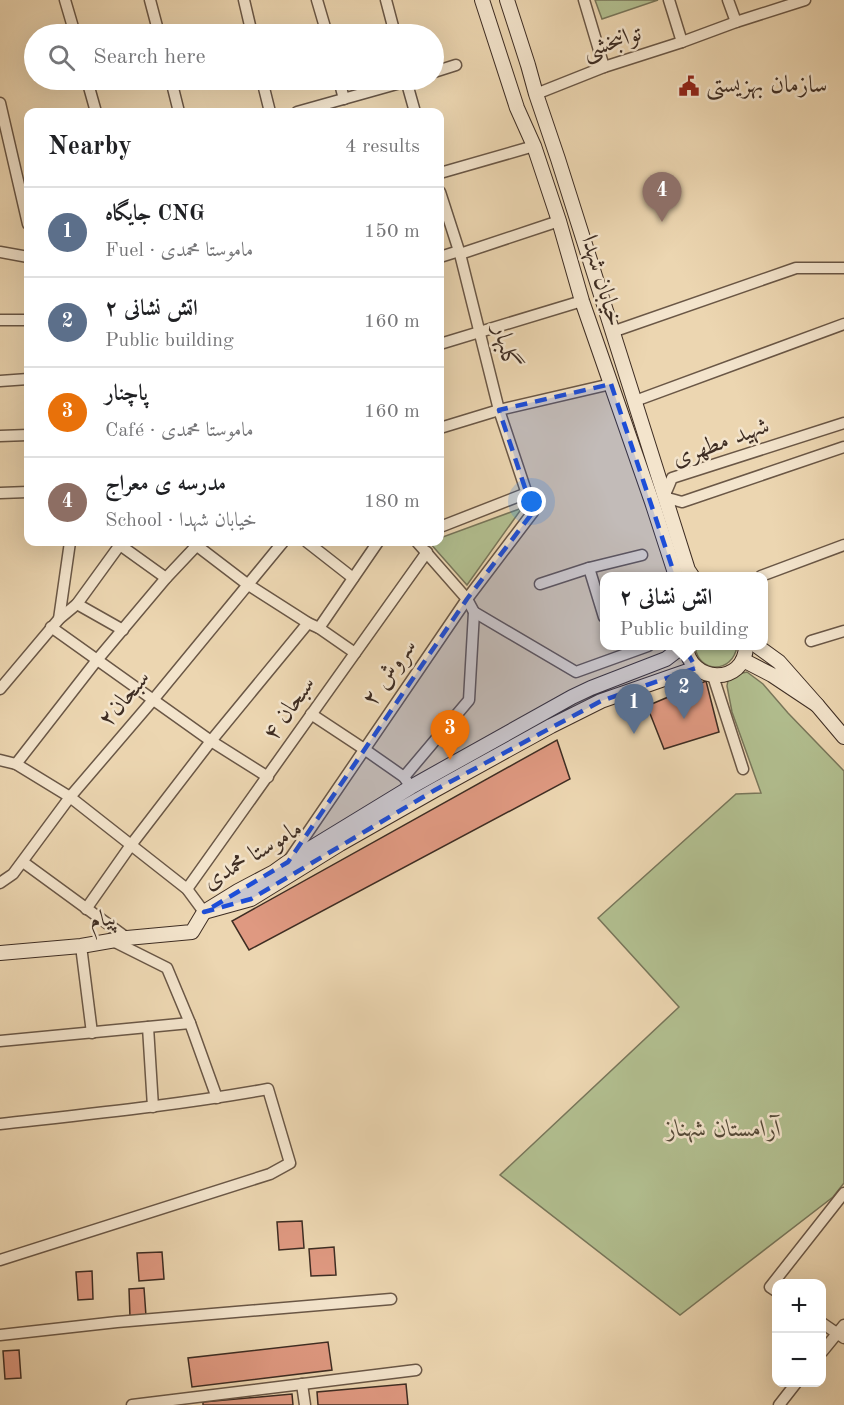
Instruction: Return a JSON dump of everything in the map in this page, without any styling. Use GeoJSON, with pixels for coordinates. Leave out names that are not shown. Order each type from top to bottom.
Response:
{"type":"FeatureCollection","features":[{"type":"Feature","properties":{"kind":"main road","name":"خیابان شهدا"},"geometry":{"type":"LineString","coordinates":[[482,0],[517,108],[534,146],[559,220],[582,301],[611,384],[689,572]]}},
{"type":"Feature","properties":{"kind":"main road","name":"خیابان شهدا"},"geometry":{"type":"LineString","coordinates":[[507,0],[635,401],[675,572]]}},
{"type":"Feature","properties":{"kind":"main road","name":"ماموستا محمدی"},"geometry":{"type":"LineString","coordinates":[[204,912],[237,891],[274,872],[408,782],[572,697],[666,659],[678,650]]}},
{"type":"Feature","properties":{"kind":"main road"},"geometry":{"type":"LineString","coordinates":[[686,650],[690,661],[696,668],[713,676],[722,675],[738,667],[744,652],[772,675],[817,705]]}},
{"type":"Feature","properties":{"kind":"main road"},"geometry":{"type":"LineString","coordinates":[[763,650],[779,662],[844,737]]}},
{"type":"Feature","properties":{"kind":"main road","name":"ماموستا محمدی"},"geometry":{"type":"LineString","coordinates":[[204,912],[251,899],[425,795],[601,701],[696,668]]}},
{"type":"Feature","properties":{"kind":"main road","name":"پیام"},"geometry":{"type":"LineString","coordinates":[[0,953],[81,946],[127,938],[192,932],[204,912]]}},
{"type":"Feature","properties":{"kind":"street"},"geometry":{"type":"LineString","coordinates":[[65,0],[72,24]]}},
{"type":"Feature","properties":{"kind":"street"},"geometry":{"type":"LineString","coordinates":[[150,0],[156,24]]}},
{"type":"Feature","properties":{"kind":"street"},"geometry":{"type":"LineString","coordinates":[[244,0],[250,24]]}},
{"type":"Feature","properties":{"kind":"street"},"geometry":{"type":"LineString","coordinates":[[317,0],[324,24]]}},
{"type":"Feature","properties":{"kind":"street"},"geometry":{"type":"LineString","coordinates":[[386,0],[392,24]]}},
{"type":"Feature","properties":{"kind":"street"},"geometry":{"type":"LineString","coordinates":[[584,0],[604,67]]}},
{"type":"Feature","properties":{"kind":"street"},"geometry":{"type":"LineString","coordinates":[[669,0],[682,42]]}},
{"type":"Feature","properties":{"kind":"street"},"geometry":{"type":"LineString","coordinates":[[728,0],[736,22]]}},
{"type":"Feature","properties":{"kind":"street","name":"توانبخشی"},"geometry":{"type":"LineString","coordinates":[[536,94],[604,67],[805,0]]}},
{"type":"Feature","properties":{"kind":"street"},"geometry":{"type":"LineString","coordinates":[[444,69],[456,65]]}},
{"type":"Feature","properties":{"kind":"street"},"geometry":{"type":"LineString","coordinates":[[90,90],[95,108]]}},
{"type":"Feature","properties":{"kind":"street"},"geometry":{"type":"LineString","coordinates":[[174,90],[178,108]]}},
{"type":"Feature","properties":{"kind":"street"},"geometry":{"type":"LineString","coordinates":[[264,90],[269,108]]}},
{"type":"Feature","properties":{"kind":"street"},"geometry":{"type":"LineString","coordinates":[[342,90],[344,99]]}},
{"type":"Feature","properties":{"kind":"street"},"geometry":{"type":"LineString","coordinates":[[311,108],[374,90]]}},
{"type":"Feature","properties":{"kind":"street"},"geometry":{"type":"LineString","coordinates":[[410,90],[414,108]]}},
{"type":"Feature","properties":{"kind":"street"},"geometry":{"type":"LineString","coordinates":[[0,103],[24,207]]}},
{"type":"Feature","properties":{"kind":"street"},"geometry":{"type":"LineString","coordinates":[[444,172],[534,146]]}},
{"type":"Feature","properties":{"kind":"street","name":"گلبهار"},"geometry":{"type":"LineString","coordinates":[[444,205],[459,252],[499,410],[533,512]]}},
{"type":"Feature","properties":{"kind":"street"},"geometry":{"type":"LineString","coordinates":[[444,256],[559,220]]}},
{"type":"Feature","properties":{"kind":"street"},"geometry":{"type":"LineString","coordinates":[[0,252],[24,256]]}},
{"type":"Feature","properties":{"kind":"street"},"geometry":{"type":"LineString","coordinates":[[612,332],[796,268],[844,267]]}},
{"type":"Feature","properties":{"kind":"street"},"geometry":{"type":"LineString","coordinates":[[444,343],[582,301]]}},
{"type":"Feature","properties":{"kind":"street"},"geometry":{"type":"LineString","coordinates":[[0,320],[24,320]]}},
{"type":"Feature","properties":{"kind":"street"},"geometry":{"type":"LineString","coordinates":[[635,401],[844,324]]}},
{"type":"Feature","properties":{"kind":"street"},"geometry":{"type":"LineString","coordinates":[[0,381],[24,379]]}},
{"type":"Feature","properties":{"kind":"street"},"geometry":{"type":"LineString","coordinates":[[444,427],[499,410],[611,384]]}},
{"type":"Feature","properties":{"kind":"street","name":"شهید مطهری"},"geometry":{"type":"LineString","coordinates":[[844,423],[672,478],[658,500],[682,502],[844,447]]}},
{"type":"Feature","properties":{"kind":"street"},"geometry":{"type":"LineString","coordinates":[[0,436],[24,435]]}},
{"type":"Feature","properties":{"kind":"street"},"geometry":{"type":"LineString","coordinates":[[0,493],[24,492]]}},
{"type":"Feature","properties":{"kind":"street"},"geometry":{"type":"LineString","coordinates":[[444,524],[526,493]]}},
{"type":"Feature","properties":{"kind":"street","name":"سروش ۲"},"geometry":{"type":"LineString","coordinates":[[288,862],[467,599],[533,512]]}},
{"type":"Feature","properties":{"kind":"street"},"geometry":{"type":"LineString","coordinates":[[768,573],[844,545]]}},
{"type":"Feature","properties":{"kind":"street"},"geometry":{"type":"LineString","coordinates":[[55,623],[69,546]]}},
{"type":"Feature","properties":{"kind":"street"},"geometry":{"type":"LineString","coordinates":[[0,688],[55,623],[77,604],[119,546]]}},
{"type":"Feature","properties":{"kind":"street"},"geometry":{"type":"LineString","coordinates":[[125,546],[166,578]]}},
{"type":"Feature","properties":{"kind":"street"},"geometry":{"type":"LineString","coordinates":[[16,764],[97,660],[194,546]]}},
{"type":"Feature","properties":{"kind":"street"},"geometry":{"type":"LineString","coordinates":[[201,546],[247,584],[314,625],[355,654]]}},
{"type":"Feature","properties":{"kind":"street","name":"سبحان۲"},"geometry":{"type":"LineString","coordinates":[[0,883],[13,874],[70,797],[280,546]]}},
{"type":"Feature","properties":{"kind":"street"},"geometry":{"type":"LineString","coordinates":[[312,546],[353,578]]}},
{"type":"Feature","properties":{"kind":"street"},"geometry":{"type":"LineString","coordinates":[[86,909],[131,845],[211,741],[314,625],[353,578],[375,546]]}},
{"type":"Feature","properties":{"kind":"street"},"geometry":{"type":"LineString","coordinates":[[421,546],[467,599],[474,612],[576,672],[635,650]]}},
{"type":"Feature","properties":{"kind":"street","name":"سبحان ۴"},"geometry":{"type":"LineString","coordinates":[[187,890],[427,552]]}},
{"type":"Feature","properties":{"kind":"street"},"geometry":{"type":"LineString","coordinates":[[540,584],[589,568],[642,555]]}},
{"type":"Feature","properties":{"kind":"street"},"geometry":{"type":"LineString","coordinates":[[589,568],[600,603]]}},
{"type":"Feature","properties":{"kind":"street"},"geometry":{"type":"LineString","coordinates":[[77,604],[123,630]]}},
{"type":"Feature","properties":{"kind":"street"},"geometry":{"type":"LineString","coordinates":[[311,714],[408,782],[469,700],[474,612]]}},
{"type":"Feature","properties":{"kind":"street"},"geometry":{"type":"LineString","coordinates":[[55,623],[97,660],[211,741],[268,777]]}},
{"type":"Feature","properties":{"kind":"street"},"geometry":{"type":"LineString","coordinates":[[811,641],[844,631]]}},
{"type":"Feature","properties":{"kind":"street"},"geometry":{"type":"LineString","coordinates":[[615,650],[617,657]]}},
{"type":"Feature","properties":{"kind":"street"},"geometry":{"type":"LineString","coordinates":[[713,676],[743,769]]}},
{"type":"Feature","properties":{"kind":"street"},"geometry":{"type":"LineString","coordinates":[[0,760],[16,764],[70,797],[187,890],[204,912]]}},
{"type":"Feature","properties":{"kind":"street"},"geometry":{"type":"LineString","coordinates":[[22,862],[127,938]]}},
{"type":"Feature","properties":{"kind":"street"},"geometry":{"type":"LineString","coordinates":[[113,941],[167,968],[217,1098]]}},
{"type":"Feature","properties":{"kind":"street"},"geometry":{"type":"LineString","coordinates":[[81,946],[92,1033]]}},
{"type":"Feature","properties":{"kind":"street"},"geometry":{"type":"LineString","coordinates":[[0,1041],[190,1023]]}},
{"type":"Feature","properties":{"kind":"street"},"geometry":{"type":"LineString","coordinates":[[148,1027],[153,1107]]}},
{"type":"Feature","properties":{"kind":"street"},"geometry":{"type":"LineString","coordinates":[[0,1124],[153,1107],[268,1089],[290,1163],[270,1174],[0,1260]]}},
{"type":"Feature","properties":{"kind":"street"},"geometry":{"type":"LineString","coordinates":[[780,1279],[844,1193]]}},
{"type":"Feature","properties":{"kind":"street"},"geometry":{"type":"LineString","coordinates":[[0,1335],[117,1322],[391,1299]]}},
{"type":"Feature","properties":{"kind":"street"},"geometry":{"type":"LineString","coordinates":[[826,1325],[842,1332],[826,1348]]}},
{"type":"Feature","properties":{"kind":"street"},"geometry":{"type":"LineString","coordinates":[[132,1405],[189,1402],[302,1384],[416,1370]]}},
{"type":"Feature","properties":{"kind":"street"},"geometry":{"type":"LineString","coordinates":[[302,1384],[305,1405]]}},
{"type":"Feature","properties":{"kind":"street"},"geometry":{"type":"LineString","coordinates":[[779,1405],[794,1387]]}},
{"type":"Feature","properties":{"kind":"highlighted area"},"geometry":{"type":"Polygon","coordinates":[[[611,384],[688,615],[687,652],[696,668],[601,701],[435,790],[251,899],[204,912],[288,862],[467,599],[533,512],[499,410],[611,384]]]}},
{"type":"Feature","properties":{"kind":"green space"},"geometry":{"type":"Polygon","coordinates":[[[595,0],[658,0],[602,19],[595,0]]]}},
{"type":"Feature","properties":{"kind":"green space"},"geometry":{"type":"Polygon","coordinates":[[[522,508],[467,585],[433,546],[444,546],[444,537],[522,508]]]}},
{"type":"Feature","properties":{"kind":"green space"},"geometry":{"type":"Polygon","coordinates":[[[696,650],[736,650],[729,662],[716,667],[702,662],[696,650]]]}},
{"type":"Feature","properties":{"kind":"green space","name":"آرامستان شهناز"},"geometry":{"type":"Polygon","coordinates":[[[747,672],[763,684],[844,771],[844,1183],[833,1197],[680,1315],[500,1175],[679,1007],[598,918],[736,794],[761,793],[732,712],[727,686],[728,680],[733,675],[747,672]]]}},
{"type":"Feature","properties":{"kind":"building"},"geometry":{"type":"Polygon","coordinates":[[[706,681],[719,732],[664,749],[647,706],[706,681]]]}},
{"type":"Feature","properties":{"kind":"building"},"geometry":{"type":"Polygon","coordinates":[[[557,740],[570,779],[249,950],[232,921],[557,740]]]}},
{"type":"Feature","properties":{"kind":"building"},"geometry":{"type":"Polygon","coordinates":[[[302,1221],[304,1248],[279,1250],[277,1222],[302,1221]]]}},
{"type":"Feature","properties":{"kind":"building"},"geometry":{"type":"Polygon","coordinates":[[[334,1247],[336,1275],[311,1276],[309,1249],[334,1247]]]}},
{"type":"Feature","properties":{"kind":"building"},"geometry":{"type":"Polygon","coordinates":[[[162,1252],[164,1279],[139,1281],[137,1253],[162,1252]]]}},
{"type":"Feature","properties":{"kind":"building"},"geometry":{"type":"Polygon","coordinates":[[[92,1271],[93,1299],[78,1300],[76,1272],[92,1271]]]}},
{"type":"Feature","properties":{"kind":"building"},"geometry":{"type":"Polygon","coordinates":[[[144,1288],[146,1316],[130,1317],[129,1289],[144,1288]]]}},
{"type":"Feature","properties":{"kind":"building"},"geometry":{"type":"Polygon","coordinates":[[[328,1342],[332,1370],[192,1387],[188,1358],[328,1342]]]}},
{"type":"Feature","properties":{"kind":"building"},"geometry":{"type":"Polygon","coordinates":[[[19,1350],[21,1378],[5,1379],[3,1351],[19,1350]]]}},
{"type":"Feature","properties":{"kind":"building"},"geometry":{"type":"Polygon","coordinates":[[[406,1384],[408,1405],[318,1405],[317,1392],[406,1384]]]}},
{"type":"Feature","properties":{"kind":"building"},"geometry":{"type":"Polygon","coordinates":[[[292,1394],[293,1405],[203,1405],[203,1402],[292,1394]]]}},
{"type":"Feature","properties":{"kind":"place","name":"سازمان بهزیستی"},"geometry":{"type":"Point","coordinates":[689,86]}},
{"type":"Feature","properties":{"kind":"place","name":"مدرسه ی معراج"},"geometry":{"type":"Point","coordinates":[662,222]}},
{"type":"Feature","properties":{"kind":"place","name":"اتش نشانی ۲"},"geometry":{"type":"Point","coordinates":[684,719]}},
{"type":"Feature","properties":{"kind":"place","name":"جایگاه CNG"},"geometry":{"type":"Point","coordinates":[634,734]}},
{"type":"Feature","properties":{"kind":"place","name":"پاچنار"},"geometry":{"type":"Point","coordinates":[450,760]}}]}
